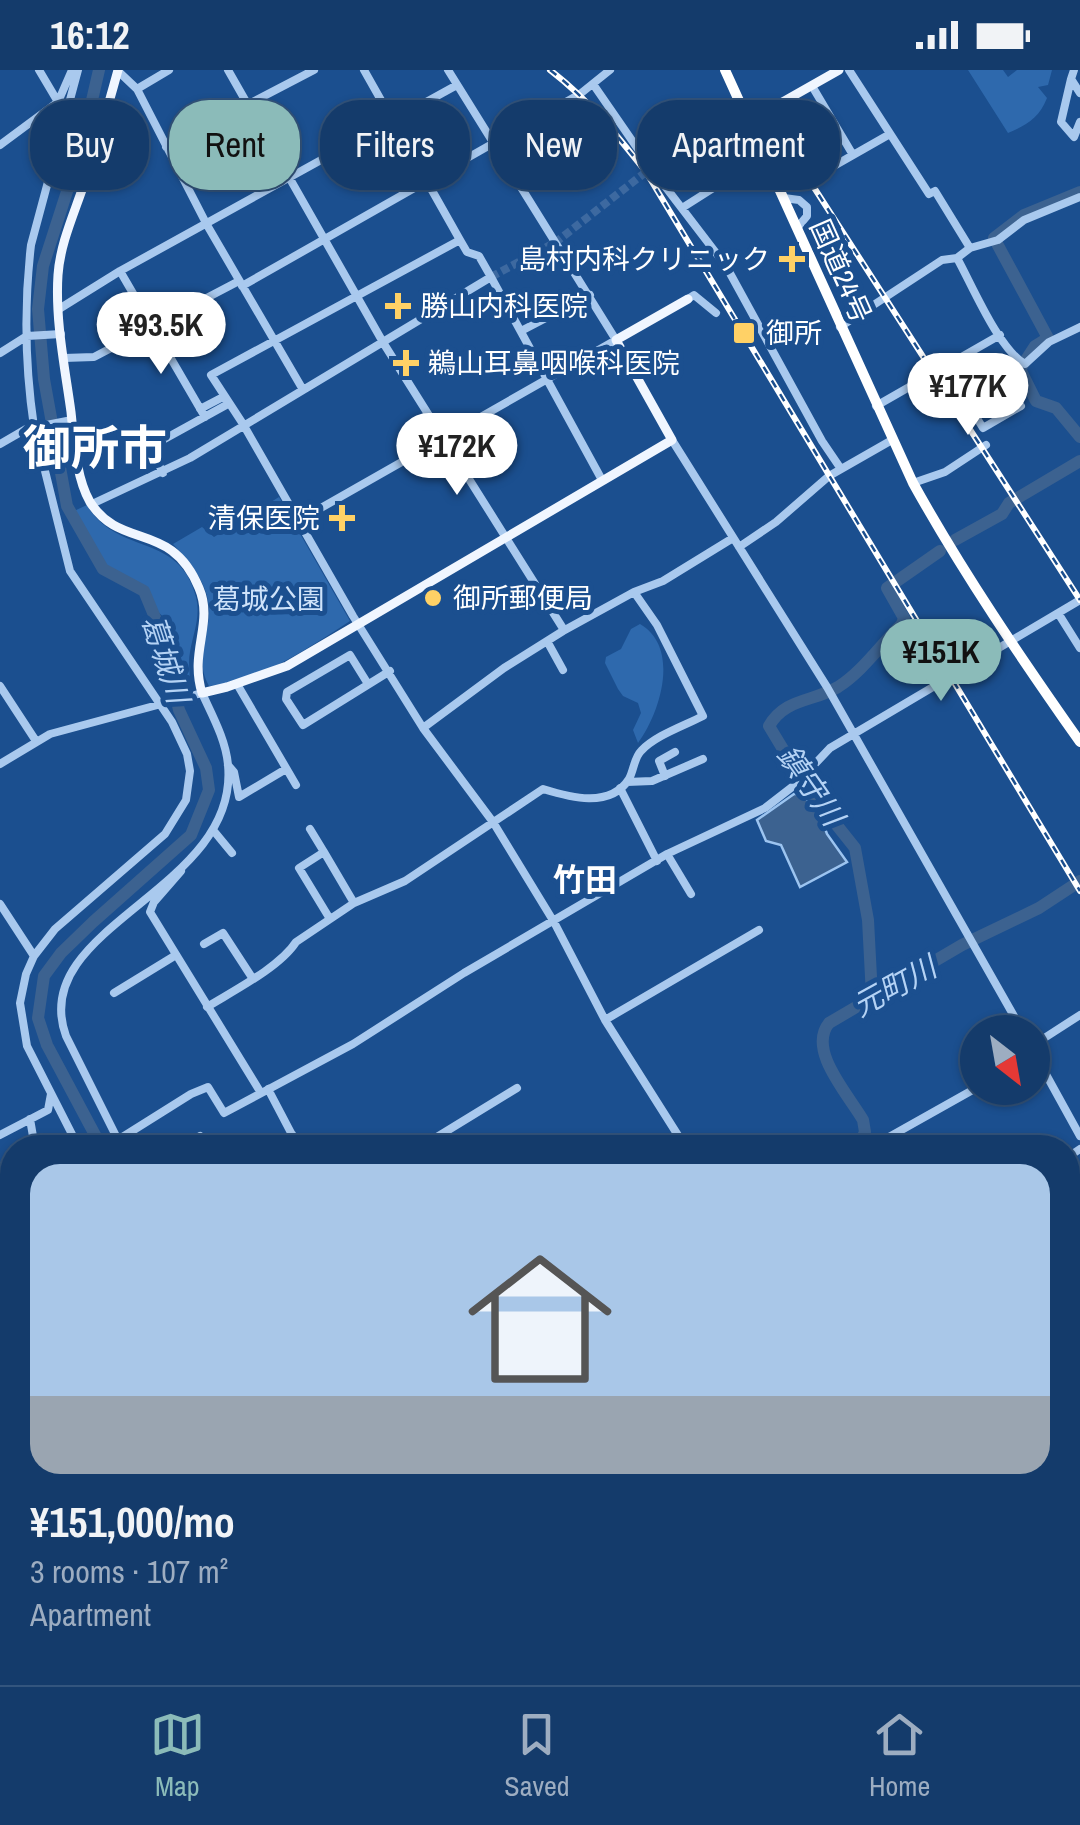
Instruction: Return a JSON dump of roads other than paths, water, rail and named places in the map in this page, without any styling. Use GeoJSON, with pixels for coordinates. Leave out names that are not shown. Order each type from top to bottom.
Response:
{"type":"FeatureCollection","features":[{"type":"Feature","properties":{"kind":"highway","name":"国道24号"},"geometry":{"type":"LineString","coordinates":[[725,70],[739,100]]}},
{"type":"Feature","properties":{"kind":"highway","name":"国道24号"},"geometry":{"type":"LineString","coordinates":[[780,190],[913,483],[1010,643],[1080,742]]}},
{"type":"Feature","properties":{"kind":"main road"},"geometry":{"type":"LineString","coordinates":[[118,70],[60,255],[59,334],[69,420],[84,489],[104,521],[170,547],[185,562],[199,586],[204,608],[196,670],[198,694],[287,666],[672,440],[616,340],[688,299]]}},
{"type":"Feature","properties":{"kind":"main road"},"geometry":{"type":"LineString","coordinates":[[787,100],[839,70]]}},
{"type":"Feature","properties":{"kind":"street"},"geometry":{"type":"LineString","coordinates":[[40,70],[57,100]]}},
{"type":"Feature","properties":{"kind":"street"},"geometry":{"type":"LineString","coordinates":[[59,100],[75,70]]}},
{"type":"Feature","properties":{"kind":"street"},"geometry":{"type":"LineString","coordinates":[[72,1135],[27,1046],[22,989],[34,956],[56,929],[151,848],[178,816],[186,800],[190,771],[180,737],[162,702],[70,571],[32,427],[24,318],[32,245],[75,70]]}},
{"type":"Feature","properties":{"kind":"street"},"geometry":{"type":"LineString","coordinates":[[118,70],[136,89],[207,225],[302,388]]}},
{"type":"Feature","properties":{"kind":"street"},"geometry":{"type":"LineString","coordinates":[[136,89],[169,70]]}},
{"type":"Feature","properties":{"kind":"street"},"geometry":{"type":"LineString","coordinates":[[228,70],[244,100]]}},
{"type":"Feature","properties":{"kind":"street"},"geometry":{"type":"LineString","coordinates":[[257,100],[314,70]]}},
{"type":"Feature","properties":{"kind":"street"},"geometry":{"type":"LineString","coordinates":[[364,70],[381,100]]}},
{"type":"Feature","properties":{"kind":"street"},"geometry":{"type":"LineString","coordinates":[[448,70],[490,137]]}},
{"type":"Feature","properties":{"kind":"street"},"geometry":{"type":"LineString","coordinates":[[565,100],[610,70]]}},
{"type":"Feature","properties":{"kind":"street"},"geometry":{"type":"LineString","coordinates":[[850,70],[928,194],[934,191],[970,248]]}},
{"type":"Feature","properties":{"kind":"street"},"geometry":{"type":"LineString","coordinates":[[1072,75],[1080,93]]}},
{"type":"Feature","properties":{"kind":"street"},"geometry":{"type":"LineString","coordinates":[[1072,75],[1061,122],[1074,136],[1080,122]]}},
{"type":"Feature","properties":{"kind":"street"},"geometry":{"type":"LineString","coordinates":[[592,84],[637,148]]}},
{"type":"Feature","properties":{"kind":"street"},"geometry":{"type":"LineString","coordinates":[[430,100],[458,85]]}},
{"type":"Feature","properties":{"kind":"street"},"geometry":{"type":"LineString","coordinates":[[812,86],[853,155]]}},
{"type":"Feature","properties":{"kind":"street"},"geometry":{"type":"LineString","coordinates":[[2,140],[30,121]]}},
{"type":"Feature","properties":{"kind":"street"},"geometry":{"type":"LineString","coordinates":[[840,162],[890,134]]}},
{"type":"Feature","properties":{"kind":"street"},"geometry":{"type":"LineString","coordinates":[[59,309],[267,190]]}},
{"type":"Feature","properties":{"kind":"street"},"geometry":{"type":"LineString","coordinates":[[295,190],[384,344],[564,630]]}},
{"type":"Feature","properties":{"kind":"street"},"geometry":{"type":"LineString","coordinates":[[64,358],[94,358],[241,284],[411,190]]}},
{"type":"Feature","properties":{"kind":"street"},"geometry":{"type":"LineString","coordinates":[[431,190],[467,252],[478,256],[491,277],[602,480]]}},
{"type":"Feature","properties":{"kind":"street"},"geometry":{"type":"LineString","coordinates":[[298,521],[616,340],[524,190]]}},
{"type":"Feature","properties":{"kind":"street"},"geometry":{"type":"LineString","coordinates":[[668,190],[726,266],[841,469]]}},
{"type":"Feature","properties":{"kind":"street"},"geometry":{"type":"LineString","coordinates":[[682,208],[710,190]]}},
{"type":"Feature","properties":{"kind":"street"},"geometry":{"type":"LineString","coordinates":[[782,190],[807,207],[807,216],[797,228]]}},
{"type":"Feature","properties":{"kind":"street"},"geometry":{"type":"LineString","coordinates":[[840,327],[942,260],[957,258],[970,248],[998,240],[1024,220],[1080,198]]}},
{"type":"Feature","properties":{"kind":"street"},"geometry":{"type":"LineString","coordinates":[[460,240],[211,375],[424,728],[493,822],[554,922],[605,1020],[678,1135]]}},
{"type":"Feature","properties":{"kind":"street"},"geometry":{"type":"LineString","coordinates":[[957,258],[1011,354],[1025,364],[1049,342],[1080,327]]}},
{"type":"Feature","properties":{"kind":"street"},"geometry":{"type":"LineString","coordinates":[[120,271],[203,413]]}},
{"type":"Feature","properties":{"kind":"street"},"geometry":{"type":"LineString","coordinates":[[92,504],[163,473],[491,277]]}},
{"type":"Feature","properties":{"kind":"street"},"geometry":{"type":"LineString","coordinates":[[521,331],[590,295]]}},
{"type":"Feature","properties":{"kind":"street"},"geometry":{"type":"LineString","coordinates":[[688,299],[694,295],[716,312]]}},
{"type":"Feature","properties":{"kind":"street"},"geometry":{"type":"LineString","coordinates":[[0,353],[28,336],[59,334]]}},
{"type":"Feature","properties":{"kind":"street"},"geometry":{"type":"LineString","coordinates":[[876,406],[1000,335]]}},
{"type":"Feature","properties":{"kind":"street"},"geometry":{"type":"LineString","coordinates":[[946,368],[983,428],[1021,406]]}},
{"type":"Feature","properties":{"kind":"street"},"geometry":{"type":"LineString","coordinates":[[163,473],[150,446],[226,400]]}},
{"type":"Feature","properties":{"kind":"street"},"geometry":{"type":"LineString","coordinates":[[0,444],[32,427],[69,420]]}},
{"type":"Feature","properties":{"kind":"street"},"geometry":{"type":"LineString","coordinates":[[672,440],[829,690],[1013,1015]]}},
{"type":"Feature","properties":{"kind":"street"},"geometry":{"type":"LineString","coordinates":[[424,728],[504,668],[564,630],[736,542],[841,469],[892,440]]}},
{"type":"Feature","properties":{"kind":"street"},"geometry":{"type":"LineString","coordinates":[[913,483],[945,472],[986,445]]}},
{"type":"Feature","properties":{"kind":"street"},"geometry":{"type":"LineString","coordinates":[[634,592],[657,625],[703,716],[639,752],[624,785],[656,861]]}},
{"type":"Feature","properties":{"kind":"street"},"geometry":{"type":"LineString","coordinates":[[130,1135],[190,1094],[208,1087],[224,1113],[353,1044],[667,854],[765,808],[796,784],[830,748],[852,733],[1080,600]]}},
{"type":"Feature","properties":{"kind":"street"},"geometry":{"type":"LineString","coordinates":[[1058,613],[1080,648]]}},
{"type":"Feature","properties":{"kind":"street"},"geometry":{"type":"LineString","coordinates":[[547,641],[564,670]]}},
{"type":"Feature","properties":{"kind":"street"},"geometry":{"type":"LineString","coordinates":[[368,684],[350,655],[287,692],[286,699],[303,725],[390,671]]}},
{"type":"Feature","properties":{"kind":"street"},"geometry":{"type":"LineString","coordinates":[[238,684],[296,785]]}},
{"type":"Feature","properties":{"kind":"street"},"geometry":{"type":"LineString","coordinates":[[0,686],[36,741]]}},
{"type":"Feature","properties":{"kind":"street"},"geometry":{"type":"LineString","coordinates":[[0,764],[50,734],[198,694],[220,732],[228,764],[223,808],[204,846],[154,902],[150,912],[292,1134]]}},
{"type":"Feature","properties":{"kind":"street"},"geometry":{"type":"LineString","coordinates":[[665,776],[660,761],[675,752]]}},
{"type":"Feature","properties":{"kind":"street"},"geometry":{"type":"LineString","coordinates":[[208,1007],[354,903],[406,881],[543,789],[584,800],[599,798],[624,785],[665,776],[704,759]]}},
{"type":"Feature","properties":{"kind":"street"},"geometry":{"type":"LineString","coordinates":[[228,764],[234,772],[238,797],[286,768]]}},
{"type":"Feature","properties":{"kind":"street"},"geometry":{"type":"LineString","coordinates":[[310,828],[354,903]]}},
{"type":"Feature","properties":{"kind":"street"},"geometry":{"type":"LineString","coordinates":[[213,830],[232,854]]}},
{"type":"Feature","properties":{"kind":"street"},"geometry":{"type":"LineString","coordinates":[[324,852],[299,868],[330,919]]}},
{"type":"Feature","properties":{"kind":"street"},"geometry":{"type":"LineString","coordinates":[[667,854],[692,894]]}},
{"type":"Feature","properties":{"kind":"street"},"geometry":{"type":"LineString","coordinates":[[114,1135],[60,1022],[60,1001],[70,975],[90,948],[183,868]]}},
{"type":"Feature","properties":{"kind":"street"},"geometry":{"type":"LineString","coordinates":[[0,904],[34,956]]}},
{"type":"Feature","properties":{"kind":"street"},"geometry":{"type":"LineString","coordinates":[[605,1020],[759,930]]}},
{"type":"Feature","properties":{"kind":"street"},"geometry":{"type":"LineString","coordinates":[[204,944],[223,933],[252,978]]}},
{"type":"Feature","properties":{"kind":"street"},"geometry":{"type":"LineString","coordinates":[[114,993],[176,955]]}},
{"type":"Feature","properties":{"kind":"street"},"geometry":{"type":"LineString","coordinates":[[1050,1035],[1080,1015]]}},
{"type":"Feature","properties":{"kind":"street"},"geometry":{"type":"LineString","coordinates":[[1050,1080],[1079,1135]]}},
{"type":"Feature","properties":{"kind":"street"},"geometry":{"type":"LineString","coordinates":[[440,1135],[517,1088]]}},
{"type":"Feature","properties":{"kind":"street"},"geometry":{"type":"LineString","coordinates":[[48,1110],[51,1094]]}},
{"type":"Feature","properties":{"kind":"street"},"geometry":{"type":"LineString","coordinates":[[895,1135],[960,1096]]}},
{"type":"Feature","properties":{"kind":"street"},"geometry":{"type":"LineString","coordinates":[[0,1135],[48,1110]]}},
{"type":"Feature","properties":{"kind":"street"},"geometry":{"type":"LineString","coordinates":[[48,1110],[64,1120]]}},
{"type":"Feature","properties":{"kind":"street"},"geometry":{"type":"LineString","coordinates":[[30,1119],[33,1135]]}},
{"type":"Feature","properties":{"kind":"waterway","name":"葛城川"},"geometry":{"type":"LineString","coordinates":[[95,1135],[47,1045],[38,1018],[44,976],[93,922],[191,835],[209,790],[206,768],[179,710],[161,632],[144,591],[103,569],[67,506],[44,379],[38,309],[43,266],[81,148],[99,70]]}},
{"type":"Feature","properties":{"kind":"waterway","name":"鎮守川"},"geometry":{"type":"LineString","coordinates":[[1080,192],[1024,215],[994,238],[1048,338],[1035,346],[1020,369],[1036,401],[1056,408],[1080,437]]}},
{"type":"Feature","properties":{"kind":"waterway","name":"鎮守川"},"geometry":{"type":"LineString","coordinates":[[955,540],[1002,514],[1009,503],[1080,461]]}},
{"type":"Feature","properties":{"kind":"waterway","name":"鎮守川"},"geometry":{"type":"LineString","coordinates":[[872,996],[868,920],[855,848],[804,784],[769,726],[783,710],[829,692],[864,665],[904,618],[887,588],[940,551]]}},
{"type":"Feature","properties":{"kind":"waterway","name":"元町川"},"geometry":{"type":"LineString","coordinates":[[864,1135],[863,1120],[826,1059],[823,1046],[829,1023],[962,945],[1039,908],[1080,881]]}},
{"type":"Feature","properties":{"kind":"tunnel"},"geometry":{"type":"LineString","coordinates":[[491,277],[556,242],[637,179]]}},
{"type":"Feature","properties":{"kind":"railway"},"geometry":{"type":"LineString","coordinates":[[550,70],[589,105],[646,172],[1080,891]]}},
{"type":"Feature","properties":{"kind":"railway"},"geometry":{"type":"LineString","coordinates":[[816,190],[1080,600]]}},
{"type":"Feature","properties":{"kind":"place","name":"島村内科クリニック"},"geometry":{"type":"Point","coordinates":[792,259]}},
{"type":"Feature","properties":{"kind":"place","name":"勝山内科医院"},"geometry":{"type":"Point","coordinates":[398,306]}},
{"type":"Feature","properties":{"kind":"place","name":"御所"},"geometry":{"type":"Point","coordinates":[744,333]}},
{"type":"Feature","properties":{"kind":"place","name":"鵜山耳鼻咽喉科医院"},"geometry":{"type":"Point","coordinates":[406,363]}},
{"type":"Feature","properties":{"kind":"place","name":"清保医院"},"geometry":{"type":"Point","coordinates":[342,518]}},
{"type":"Feature","properties":{"kind":"place","name":"御所郵便局"},"geometry":{"type":"Point","coordinates":[433,598]}},
{"type":"Feature","properties":{"kind":"district","name":"御所市"},"geometry":{"type":"Point","coordinates":[95,447]}},
{"type":"Feature","properties":{"kind":"district","name":"竹田"},"geometry":{"type":"Point","coordinates":[585,879]}},
{"type":"Feature","properties":{"kind":"park label","name":"葛城公園"},"geometry":{"type":"Point","coordinates":[269,599]}}]}
